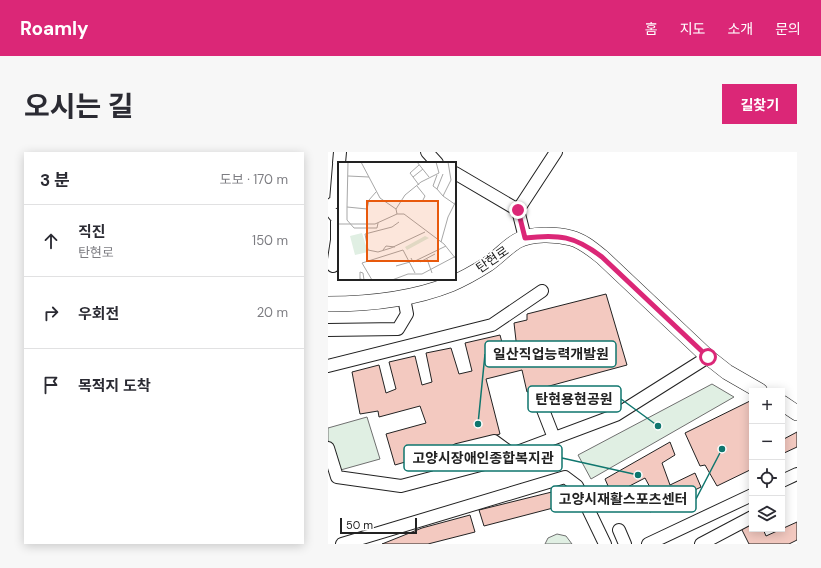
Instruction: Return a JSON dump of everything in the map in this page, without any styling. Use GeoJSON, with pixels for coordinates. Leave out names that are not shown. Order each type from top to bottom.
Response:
{"type":"FeatureCollection","features":[{"type":"Feature","properties":{"kind":"main road","name":"탄현로"},"geometry":{"type":"LineString","coordinates":[[333,304],[381,302],[404,298],[452,284],[488,264],[517,242],[525,238],[538,236],[571,238],[586,245],[602,257],[708,357],[727,372],[755,388]]}},
{"type":"Feature","properties":{"kind":"main road"},"geometry":{"type":"LineString","coordinates":[[785,406],[797,413]]}},
{"type":"Feature","properties":{"kind":"street"},"geometry":{"type":"LineString","coordinates":[[339,162],[340,152]]}},
{"type":"Feature","properties":{"kind":"street"},"geometry":{"type":"LineString","coordinates":[[427,152],[436,162]]}},
{"type":"Feature","properties":{"kind":"street"},"geometry":{"type":"LineString","coordinates":[[518,210],[556,152]]}},
{"type":"Feature","properties":{"kind":"street"},"geometry":{"type":"LineString","coordinates":[[456,174],[518,210],[525,238]]}},
{"type":"Feature","properties":{"kind":"street"},"geometry":{"type":"LineString","coordinates":[[333,266],[337,240],[337,218],[328,207],[336,201],[338,176]]}},
{"type":"Feature","properties":{"kind":"street"},"geometry":{"type":"LineString","coordinates":[[328,366],[492,325],[542,292]]}},
{"type":"Feature","properties":{"kind":"street"},"geometry":{"type":"LineString","coordinates":[[328,330],[398,329],[407,314],[404,298]]}},
{"type":"Feature","properties":{"kind":"street"},"geometry":{"type":"LineString","coordinates":[[328,448],[337,477],[401,486],[488,463],[616,415],[708,357]]}},
{"type":"Feature","properties":{"kind":"street"},"geometry":{"type":"LineString","coordinates":[[538,397],[554,438]]}},
{"type":"Feature","properties":{"kind":"street"},"geometry":{"type":"LineString","coordinates":[[436,477],[457,450],[494,441],[512,454]]}},
{"type":"Feature","properties":{"kind":"street"},"geometry":{"type":"LineString","coordinates":[[785,480],[797,474]]}},
{"type":"Feature","properties":{"kind":"street"},"geometry":{"type":"LineString","coordinates":[[342,544],[565,477],[577,486],[604,544]]}},
{"type":"Feature","properties":{"kind":"street"},"geometry":{"type":"LineString","coordinates":[[648,544],[750,496]]}},
{"type":"Feature","properties":{"kind":"street"},"geometry":{"type":"LineString","coordinates":[[701,544],[724,539],[749,519]]}},
{"type":"Feature","properties":{"kind":"street"},"geometry":{"type":"LineString","coordinates":[[619,530],[625,544]]}},
{"type":"Feature","properties":{"kind":"green space"},"geometry":{"type":"Polygon","coordinates":[[[712,384],[734,397],[591,479],[578,455],[712,384]]]}},
{"type":"Feature","properties":{"kind":"green space"},"geometry":{"type":"Polygon","coordinates":[[[367,417],[380,459],[337,471],[328,440],[328,428],[367,417]]]}},
{"type":"Feature","properties":{"kind":"green space"},"geometry":{"type":"Polygon","coordinates":[[[557,534],[566,536],[572,544],[545,544],[548,538],[557,534]]]}},
{"type":"Feature","properties":{"kind":"building"},"geometry":{"type":"Polygon","coordinates":[[[606,294],[627,365],[527,392],[522,370],[486,379],[500,434],[395,465],[386,434],[426,423],[420,406],[379,417],[378,411],[360,414],[352,372],[379,365],[386,393],[396,389],[389,362],[415,356],[422,385],[432,382],[426,353],[451,348],[459,374],[472,371],[465,343],[500,335],[507,361],[518,358],[514,323],[527,320],[527,314],[606,294]]]}},
{"type":"Feature","properties":{"kind":"building"},"geometry":{"type":"Polygon","coordinates":[[[749,401],[749,470],[717,486],[705,465],[700,466],[685,433],[749,401]]]}},
{"type":"Feature","properties":{"kind":"building"},"geometry":{"type":"Polygon","coordinates":[[[797,432],[797,447],[785,453],[785,438],[797,432]]]}},
{"type":"Feature","properties":{"kind":"building"},"geometry":{"type":"Polygon","coordinates":[[[670,442],[675,455],[662,463],[670,485],[695,473],[701,487],[650,512],[645,495],[652,491],[645,478],[612,495],[605,479],[670,442]]]}},
{"type":"Feature","properties":{"kind":"building"},"geometry":{"type":"Polygon","coordinates":[[[572,487],[576,502],[484,526],[479,510],[572,487]]]}},
{"type":"Feature","properties":{"kind":"building"},"geometry":{"type":"Polygon","coordinates":[[[470,515],[475,532],[428,544],[382,544],[422,528],[470,515]]]}},
{"type":"Feature","properties":{"kind":"building"},"geometry":{"type":"Polygon","coordinates":[[[797,522],[797,540],[789,544],[749,544],[741,528],[749,524],[749,532],[764,532],[766,536],[775,532],[785,532],[785,527],[797,522]]]}},
{"type":"Feature","properties":{"kind":"place","name":"일산직업능력개발원"},"geometry":{"type":"Point","coordinates":[478,424]}},
{"type":"Feature","properties":{"kind":"place","name":"탄현용현공원"},"geometry":{"type":"Point","coordinates":[658,426]}},
{"type":"Feature","properties":{"kind":"place","name":"고양시재활스포츠센터"},"geometry":{"type":"Point","coordinates":[722,449]}},
{"type":"Feature","properties":{"kind":"place","name":"고양시장애인종합복지관"},"geometry":{"type":"Point","coordinates":[638,475]}},
{"type":"Feature","properties":{"kind":"route"},"geometry":{"type":"LineString","coordinates":[[518,210],[525,238],[538,236],[571,238],[586,245],[602,257],[708,357]]}}]}
